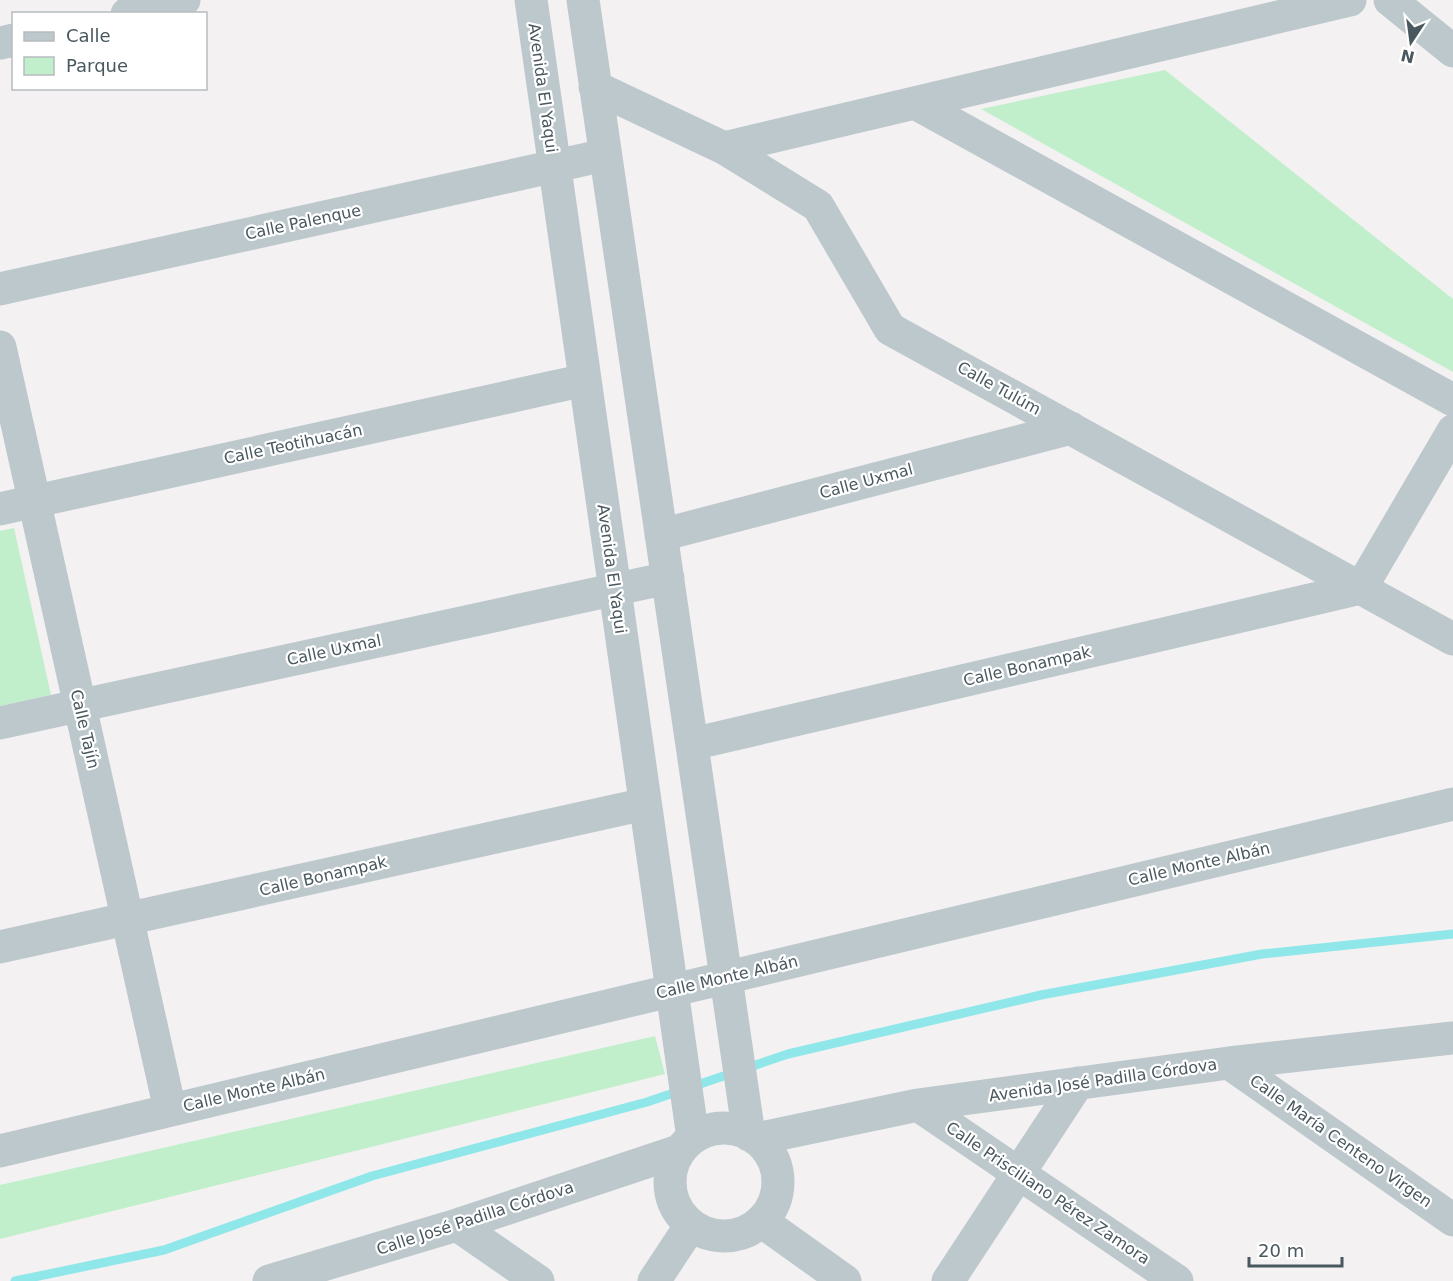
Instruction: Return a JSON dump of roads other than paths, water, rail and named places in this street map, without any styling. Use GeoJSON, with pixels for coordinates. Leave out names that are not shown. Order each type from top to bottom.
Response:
{"type":"FeatureCollection","features":[{"type":"Feature","properties":{"kind":"street"},"geometry":{"type":"LineString","coordinates":[[135,12],[184,0]]}},
{"type":"Feature","properties":{"kind":"street","name":"Avenida El Yaqui"},"geometry":{"type":"LineString","coordinates":[[531,0],[683,1068],[687,1133]]}},
{"type":"Feature","properties":{"kind":"street"},"geometry":{"type":"LineString","coordinates":[[583,0],[743,1091],[753,1137]]}},
{"type":"Feature","properties":{"kind":"street"},"geometry":{"type":"LineString","coordinates":[[724,148],[1350,0]]}},
{"type":"Feature","properties":{"kind":"street"},"geometry":{"type":"LineString","coordinates":[[1390,0],[1453,51]]}},
{"type":"Feature","properties":{"kind":"street","name":"Calle Tulúm"},"geometry":{"type":"LineString","coordinates":[[595,87],[724,148],[818,206],[890,329],[1453,639]]}},
{"type":"Feature","properties":{"kind":"street"},"geometry":{"type":"LineString","coordinates":[[915,104],[1453,400]]}},
{"type":"Feature","properties":{"kind":"street","name":"Calle Palenque"},"geometry":{"type":"LineString","coordinates":[[0,289],[605,155]]}},
{"type":"Feature","properties":{"kind":"street","name":"Calle Tajín"},"geometry":{"type":"LineString","coordinates":[[0,347],[170,1110]]}},
{"type":"Feature","properties":{"kind":"street","name":"Calle Teotihuacán"},"geometry":{"type":"LineString","coordinates":[[0,509],[585,380]]}},
{"type":"Feature","properties":{"kind":"street","name":"Calle Uxmal"},"geometry":{"type":"LineString","coordinates":[[661,535],[1071,428]]}},
{"type":"Feature","properties":{"kind":"street"},"geometry":{"type":"LineString","coordinates":[[1361,588],[1453,432]]}},
{"type":"Feature","properties":{"kind":"street","name":"Calle Uxmal"},"geometry":{"type":"LineString","coordinates":[[0,723],[668,578]]}},
{"type":"Feature","properties":{"kind":"street","name":"Calle Bonampak"},"geometry":{"type":"LineString","coordinates":[[692,744],[1361,588]]}},
{"type":"Feature","properties":{"kind":"street","name":"Calle Bonampak"},"geometry":{"type":"LineString","coordinates":[[0,947],[645,804]]}},
{"type":"Feature","properties":{"kind":"street","name":"Calle Monte Albán"},"geometry":{"type":"LineString","coordinates":[[0,1151],[1453,804]]}},
{"type":"Feature","properties":{"kind":"street","name":"Avenida José Padilla Córdova"},"geometry":{"type":"LineString","coordinates":[[753,1137],[918,1105],[1230,1063],[1453,1038]]}},
{"type":"Feature","properties":{"kind":"street","name":"Calle María Centeno Virgen"},"geometry":{"type":"LineString","coordinates":[[1230,1063],[1453,1220]]}},
{"type":"Feature","properties":{"kind":"street"},"geometry":{"type":"LineString","coordinates":[[948,1281],[1078,1083]]}},
{"type":"Feature","properties":{"kind":"street","name":"Calle Prisciliano Pérez Zamora"},"geometry":{"type":"LineString","coordinates":[[918,1105],[1177,1281]]}},
{"type":"Feature","properties":{"kind":"street"},"geometry":{"type":"LineString","coordinates":[[721,1128],[736,1130],[753,1137],[769,1153],[776,1170],[777,1188],[772,1206],[761,1221],[735,1235],[704,1232],[691,1225],[676,1206],[670,1182],[672,1166],[687,1133],[721,1128]]}},
{"type":"Feature","properties":{"kind":"street","name":"Calle José Padilla Córdova"},"geometry":{"type":"LineString","coordinates":[[269,1281],[457,1225],[687,1133]]}},
{"type":"Feature","properties":{"kind":"street"},"geometry":{"type":"LineString","coordinates":[[761,1221],[845,1281]]}},
{"type":"Feature","properties":{"kind":"street"},"geometry":{"type":"LineString","coordinates":[[457,1225],[538,1281]]}},
{"type":"Feature","properties":{"kind":"street"},"geometry":{"type":"LineString","coordinates":[[654,1281],[691,1225]]}},
{"type":"Feature","properties":{"kind":"waterway"},"geometry":{"type":"LineString","coordinates":[[15,1281],[164,1250],[372,1176],[647,1102],[788,1054],[1041,995],[1262,954],[1453,934]]}}]}
